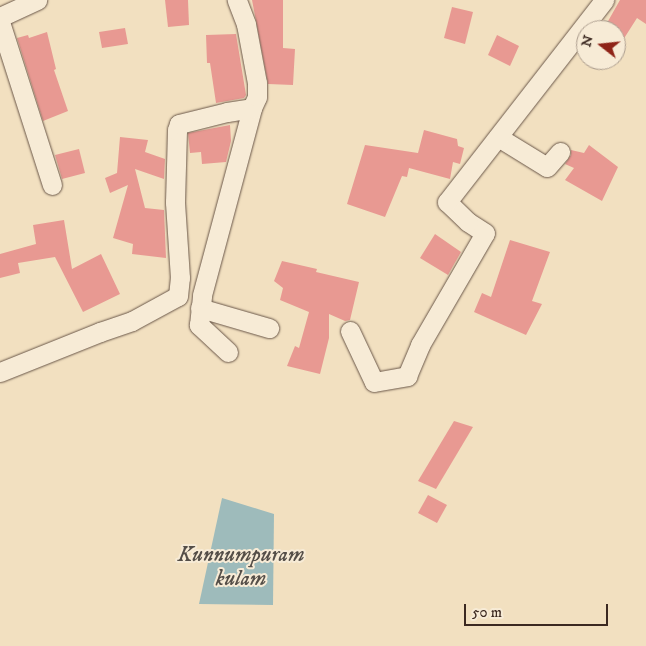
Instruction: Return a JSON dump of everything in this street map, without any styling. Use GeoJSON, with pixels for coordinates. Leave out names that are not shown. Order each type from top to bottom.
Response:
{"type":"FeatureCollection","features":[{"type":"Feature","properties":{"kind":"street"},"geometry":{"type":"LineString","coordinates":[[0,17],[37,0]]}},
{"type":"Feature","properties":{"kind":"street"},"geometry":{"type":"LineString","coordinates":[[228,352],[199,325],[202,299],[252,108],[257,97],[257,83],[246,24],[237,0]]}},
{"type":"Feature","properties":{"kind":"street"},"geometry":{"type":"LineString","coordinates":[[350,331],[374,382],[407,376],[420,345],[485,233],[468,222],[448,202],[604,0]]}},
{"type":"Feature","properties":{"kind":"street"},"geometry":{"type":"LineString","coordinates":[[0,22],[52,185]]}},
{"type":"Feature","properties":{"kind":"street"},"geometry":{"type":"LineString","coordinates":[[0,372],[132,321],[178,296],[175,202],[177,130],[180,124],[252,108]]}},
{"type":"Feature","properties":{"kind":"street"},"geometry":{"type":"LineString","coordinates":[[498,137],[547,167],[560,152]]}},
{"type":"Feature","properties":{"kind":"street"},"geometry":{"type":"LineString","coordinates":[[179,286],[202,299],[269,328]]}},
{"type":"Feature","properties":{"kind":"water","name":"Kunnumpuram kulam"},"geometry":{"type":"Polygon","coordinates":[[[222,498],[274,514],[273,605],[199,604],[222,498]]]}},
{"type":"Feature","properties":{"kind":"building"},"geometry":{"type":"Polygon","coordinates":[[[165,0],[188,0],[189,25],[168,27],[165,0]]]}},
{"type":"Feature","properties":{"kind":"building"},"geometry":{"type":"Polygon","coordinates":[[[252,0],[283,0],[283,48],[295,49],[293,85],[268,84],[252,0]]]}},
{"type":"Feature","properties":{"kind":"building"},"geometry":{"type":"Polygon","coordinates":[[[620,0],[646,0],[646,24],[637,18],[626,35],[626,20],[609,20],[620,0]]]}},
{"type":"Feature","properties":{"kind":"building"},"geometry":{"type":"Polygon","coordinates":[[[452,7],[473,12],[465,44],[444,38],[452,7]]]}},
{"type":"Feature","properties":{"kind":"building"},"geometry":{"type":"Polygon","coordinates":[[[125,28],[128,44],[102,48],[99,32],[125,28]]]}},
{"type":"Feature","properties":{"kind":"building"},"geometry":{"type":"Polygon","coordinates":[[[47,32],[56,69],[54,70],[68,111],[43,121],[17,38],[28,35],[29,38],[47,32]]]}},
{"type":"Feature","properties":{"kind":"building"},"geometry":{"type":"Polygon","coordinates":[[[236,34],[246,95],[244,98],[216,103],[210,63],[207,63],[206,35],[236,34]]]}},
{"type":"Feature","properties":{"kind":"building"},"geometry":{"type":"Polygon","coordinates":[[[497,35],[519,46],[510,66],[488,55],[497,35]]]}},
{"type":"Feature","properties":{"kind":"building"},"geometry":{"type":"Polygon","coordinates":[[[230,125],[231,141],[226,162],[202,164],[201,152],[190,153],[188,133],[230,125]]]}},
{"type":"Feature","properties":{"kind":"building"},"geometry":{"type":"Polygon","coordinates":[[[424,130],[457,139],[458,146],[464,148],[460,164],[453,162],[450,179],[409,168],[407,177],[402,176],[385,217],[347,204],[365,145],[418,153],[424,130]]]}},
{"type":"Feature","properties":{"kind":"building"},"geometry":{"type":"Polygon","coordinates":[[[120,137],[148,140],[145,152],[165,159],[164,179],[135,169],[145,208],[164,210],[166,258],[132,254],[133,244],[113,238],[128,185],[110,193],[105,178],[117,173],[120,137]]]}},
{"type":"Feature","properties":{"kind":"building"},"geometry":{"type":"Polygon","coordinates":[[[589,145],[618,167],[602,201],[565,180],[574,168],[565,164],[571,155],[571,150],[584,153],[589,145]]]}},
{"type":"Feature","properties":{"kind":"building"},"geometry":{"type":"Polygon","coordinates":[[[79,149],[85,173],[62,179],[55,155],[79,149]]]}},
{"type":"Feature","properties":{"kind":"building"},"geometry":{"type":"Polygon","coordinates":[[[64,220],[72,269],[101,254],[120,294],[83,312],[55,257],[18,263],[20,273],[0,278],[0,254],[36,244],[33,225],[64,220]]]}},
{"type":"Feature","properties":{"kind":"building"},"geometry":{"type":"Polygon","coordinates":[[[435,234],[461,252],[448,275],[420,258],[435,234]]]}},
{"type":"Feature","properties":{"kind":"building"},"geometry":{"type":"Polygon","coordinates":[[[510,240],[550,252],[532,301],[542,304],[526,335],[474,312],[482,293],[491,297],[510,240]]]}},
{"type":"Feature","properties":{"kind":"building"},"geometry":{"type":"Polygon","coordinates":[[[282,261],[317,269],[316,272],[359,282],[350,320],[345,321],[329,314],[329,338],[320,374],[287,366],[295,346],[299,348],[309,312],[280,300],[283,288],[274,281],[282,261]]]}},
{"type":"Feature","properties":{"kind":"building"},"geometry":{"type":"Polygon","coordinates":[[[454,421],[473,427],[436,489],[418,481],[454,421]]]}},
{"type":"Feature","properties":{"kind":"building"},"geometry":{"type":"Polygon","coordinates":[[[428,495],[447,505],[437,523],[418,513],[428,495]]]}}]}
